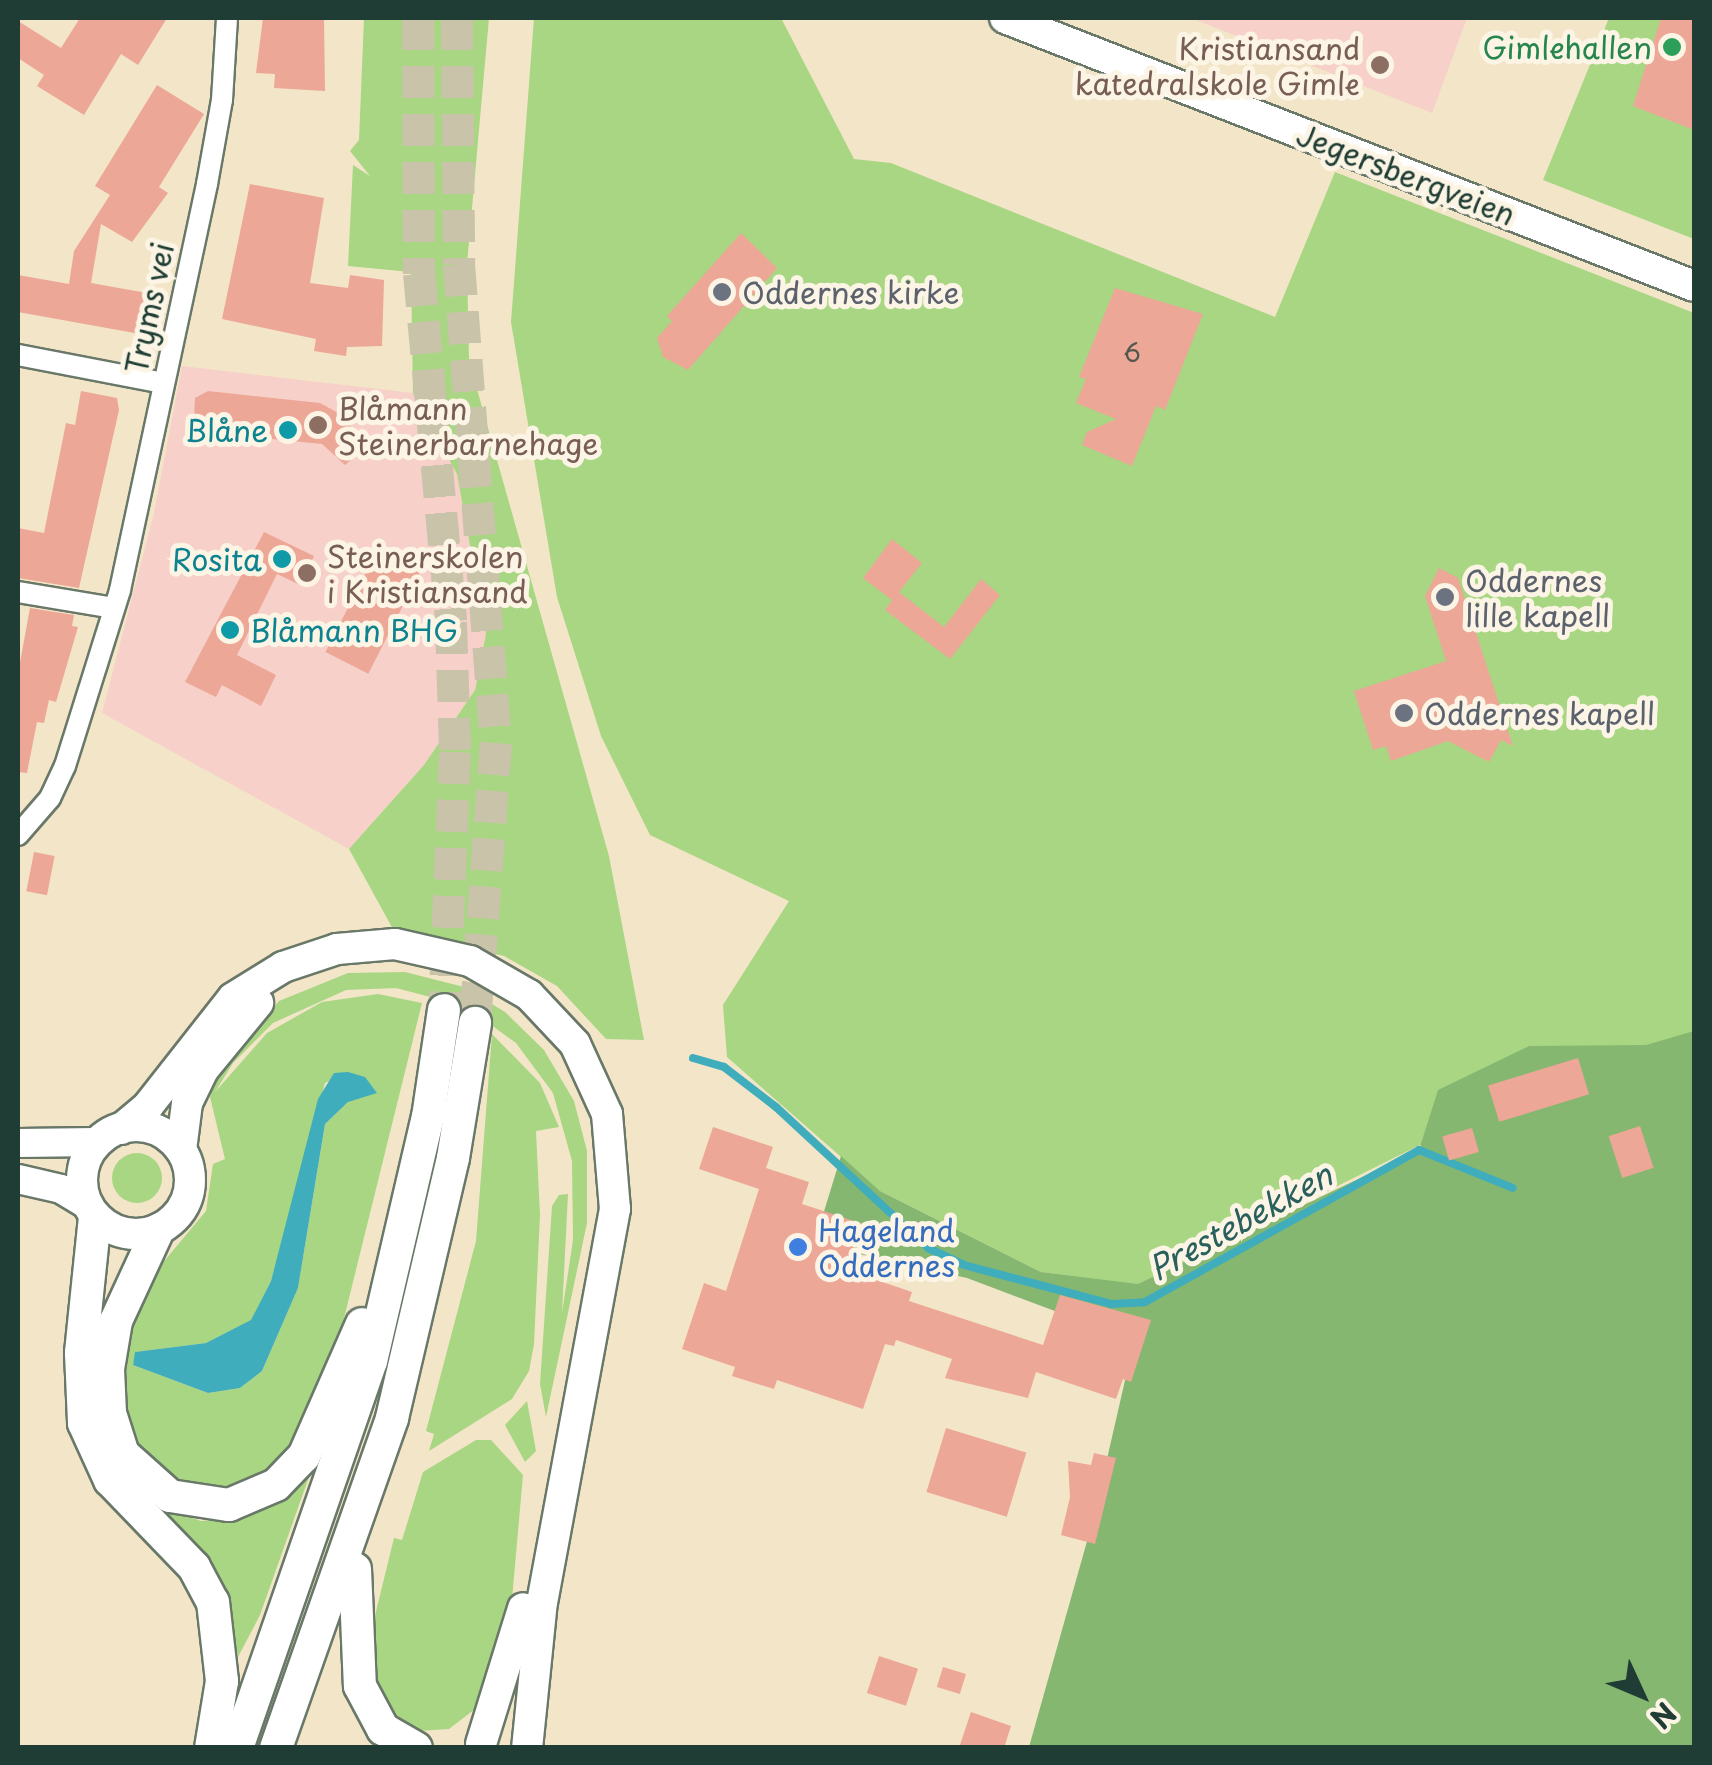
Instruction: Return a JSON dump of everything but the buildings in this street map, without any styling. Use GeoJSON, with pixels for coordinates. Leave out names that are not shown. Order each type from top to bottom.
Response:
{"type":"FeatureCollection","features":[{"type":"Feature","properties":{"kind":"highway"},"geometry":{"type":"LineString","coordinates":[[237,1748],[337,1473],[403,1234],[444,1010]]}},
{"type":"Feature","properties":{"kind":"highway"},"geometry":{"type":"LineString","coordinates":[[276,1748],[359,1526],[426,1286],[475,1023]]}},
{"type":"Feature","properties":{"kind":"highway"},"geometry":{"type":"LineString","coordinates":[[91,1211],[81,1353],[84,1424],[110,1480],[206,1584],[222,1652],[211,1748]]}},
{"type":"Feature","properties":{"kind":"highway"},"geometry":{"type":"LineString","coordinates":[[158,1230],[116,1321],[108,1369],[110,1413],[123,1454],[150,1483],[170,1496],[213,1505],[260,1494],[304,1456],[403,1234]]}},
{"type":"Feature","properties":{"kind":"highway"},"geometry":{"type":"LineString","coordinates":[[359,1526],[352,1612],[360,1686],[383,1728],[416,1748]]}},
{"type":"Feature","properties":{"kind":"main road","name":"Jegersbergveien"},"geometry":{"type":"LineString","coordinates":[[1006,18],[1694,286]]}},
{"type":"Feature","properties":{"kind":"main road"},"geometry":{"type":"LineString","coordinates":[[91,1211],[82,1172],[109,1135],[148,1106],[233,998],[283,967],[337,949],[395,944],[470,961],[529,995],[575,1044],[608,1114],[615,1210],[542,1601],[523,1748],[476,1746],[527,1592],[594,1244],[598,1154],[579,1085],[550,1040],[496,993],[422,965],[358,962],[306,976],[246,1014],[203,1070],[187,1103],[180,1150]]}},
{"type":"Feature","properties":{"kind":"main road"},"geometry":{"type":"LineString","coordinates":[[18,1143],[160,1132],[180,1150],[189,1172],[188,1195],[158,1230],[120,1232],[61,1189],[18,1179]]}},
{"type":"Feature","properties":{"kind":"street","name":"Tryms vei"},"geometry":{"type":"LineString","coordinates":[[18,835],[50,798],[65,766],[114,608],[222,100],[228,18]]}},
{"type":"Feature","properties":{"kind":"street"},"geometry":{"type":"LineString","coordinates":[[18,356],[163,383]]}},
{"type":"Feature","properties":{"kind":"street"},"geometry":{"type":"LineString","coordinates":[[18,592],[114,608]]}},
{"type":"Feature","properties":{"kind":"shaded area","name":"Kristiansand katedralskole Gimle"},"geometry":{"type":"Polygon","coordinates":[[[1191,18],[1467,18],[1432,113],[1191,18]]]}},
{"type":"Feature","properties":{"kind":"shaded area","name":"Steinerskolen i Kristiansand"},"geometry":{"type":"Polygon","coordinates":[[[182,366],[413,393],[457,474],[486,634],[475,690],[424,765],[349,849],[102,713],[154,513],[182,366]]]}},
{"type":"Feature","properties":{"kind":"green space"},"geometry":{"type":"Polygon","coordinates":[[[364,18],[489,18],[467,264],[469,361],[609,856],[644,1040],[606,1039],[557,986],[504,956],[394,931],[349,849],[424,765],[475,690],[486,634],[457,474],[413,393],[411,272],[348,266],[353,165],[370,176],[350,151],[359,140],[364,18]]]}},
{"type":"Feature","properties":{"kind":"green space"},"geometry":{"type":"Polygon","coordinates":[[[534,18],[781,18],[854,159],[891,163],[1275,317],[1335,172],[1694,313],[1694,1038],[1434,1138],[1138,1285],[1041,1272],[880,1191],[727,1057],[723,1005],[789,901],[650,835],[601,736],[557,597],[511,322],[534,18]]]}},
{"type":"Feature","properties":{"kind":"green space"},"geometry":{"type":"Polygon","coordinates":[[[1609,18],[1694,18],[1694,239],[1543,180],[1609,18]]]}},
{"type":"Feature","properties":{"kind":"green space"},"geometry":{"type":"Polygon","coordinates":[[[405,972],[464,987],[505,1012],[544,1050],[574,1101],[587,1151],[587,1223],[546,1417],[540,1384],[552,1206],[559,1195],[568,1194],[562,1313],[573,1240],[572,1161],[553,1093],[516,1043],[465,1006],[396,988],[346,990],[273,1023],[233,1063],[215,1092],[267,1033],[322,1002],[378,994],[422,1003],[329,1379],[271,1473],[229,1492],[170,1480],[137,1448],[128,1427],[125,1338],[150,1278],[206,1211],[213,1164],[225,1159],[210,1097],[216,1076],[279,1001],[348,973],[405,972]],[[348,1072],[325,1083],[271,1281],[251,1321],[206,1343],[136,1352],[133,1365],[208,1393],[240,1388],[262,1371],[298,1288],[325,1124],[348,1102],[348,1072]]]}},
{"type":"Feature","properties":{"kind":"green space"},"geometry":{"type":"Polygon","coordinates":[[[1694,1031],[1694,1747],[1029,1747],[1093,1520],[1126,1376],[1103,1329],[967,1278],[824,1246],[806,1270],[841,1156],[880,1191],[1041,1272],[1138,1284],[1419,1150],[1438,1090],[1529,1046],[1646,1045],[1694,1031]]]}},
{"type":"Feature","properties":{"kind":"green space"},"geometry":{"type":"Polygon","coordinates":[[[492,1034],[540,1083],[559,1127],[536,1131],[540,1215],[534,1344],[529,1371],[512,1399],[429,1451],[434,1434],[426,1431],[476,1241],[492,1034]]]}},
{"type":"Feature","properties":{"kind":"green space"},"geometry":{"type":"Polygon","coordinates":[[[137,1153],[155,1160],[162,1178],[155,1196],[137,1203],[119,1196],[112,1178],[119,1160],[137,1153]]]}},
{"type":"Feature","properties":{"kind":"green space"},"geometry":{"type":"Polygon","coordinates":[[[527,1401],[536,1451],[525,1462],[505,1425],[527,1401]]]}},
{"type":"Feature","properties":{"kind":"green space"},"geometry":{"type":"Polygon","coordinates":[[[476,1440],[491,1440],[523,1475],[510,1622],[475,1709],[449,1729],[418,1731],[390,1712],[372,1678],[370,1636],[394,1538],[402,1540],[423,1472],[476,1440]]]}},
{"type":"Feature","properties":{"kind":"green space"},"geometry":{"type":"Polygon","coordinates":[[[310,1474],[260,1615],[238,1657],[228,1602],[157,1514],[162,1507],[201,1521],[237,1518],[273,1505],[310,1474]]]}},
{"type":"Feature","properties":{"kind":"water"},"geometry":{"type":"Polygon","coordinates":[[[334,1073],[365,1077],[377,1093],[348,1102],[325,1124],[298,1288],[262,1371],[240,1388],[208,1393],[133,1365],[135,1352],[206,1343],[251,1320],[271,1281],[318,1099],[334,1073]]]}},
{"type":"Feature","properties":{"kind":"waterway","name":"Prestebekken"},"geometry":{"type":"LineString","coordinates":[[693,1058],[724,1067],[776,1107],[928,1248],[964,1265],[1112,1304],[1145,1302],[1419,1150],[1513,1188]]}},
{"type":"Feature","properties":{"kind":"tunnel"},"geometry":{"type":"LineString","coordinates":[[418,18],[419,274],[451,622],[455,752],[444,1010]]}},
{"type":"Feature","properties":{"kind":"tunnel"},"geometry":{"type":"LineString","coordinates":[[457,18],[459,264],[496,743],[475,1023]]}},
{"type":"Feature","properties":{"kind":"place","name":"Gimlehallen"},"geometry":{"type":"Point","coordinates":[1672,47]}},
{"type":"Feature","properties":{"kind":"place","name":"Kristiansand katedralskole Gimle"},"geometry":{"type":"Point","coordinates":[1380,65]}},
{"type":"Feature","properties":{"kind":"place","name":"Oddernes kirke"},"geometry":{"type":"Point","coordinates":[722,292]}},
{"type":"Feature","properties":{"kind":"place","name":"Blåmann Steinerbarnehage"},"geometry":{"type":"Point","coordinates":[318,425]}},
{"type":"Feature","properties":{"kind":"place","name":"Blåne"},"geometry":{"type":"Point","coordinates":[288,430]}},
{"type":"Feature","properties":{"kind":"place","name":"Rosita"},"geometry":{"type":"Point","coordinates":[282,559]}},
{"type":"Feature","properties":{"kind":"place","name":"Steinerskolen i Kristiansand"},"geometry":{"type":"Point","coordinates":[307,573]}},
{"type":"Feature","properties":{"kind":"place","name":"Oddernes lille kapell"},"geometry":{"type":"Point","coordinates":[1445,597]}},
{"type":"Feature","properties":{"kind":"place","name":"Blåmann BHG"},"geometry":{"type":"Point","coordinates":[230,630]}},
{"type":"Feature","properties":{"kind":"place","name":"Oddernes kapell"},"geometry":{"type":"Point","coordinates":[1404,713]}},
{"type":"Feature","properties":{"kind":"place","name":"Hageland Oddernes"},"geometry":{"type":"Point","coordinates":[798,1247]}}]}
